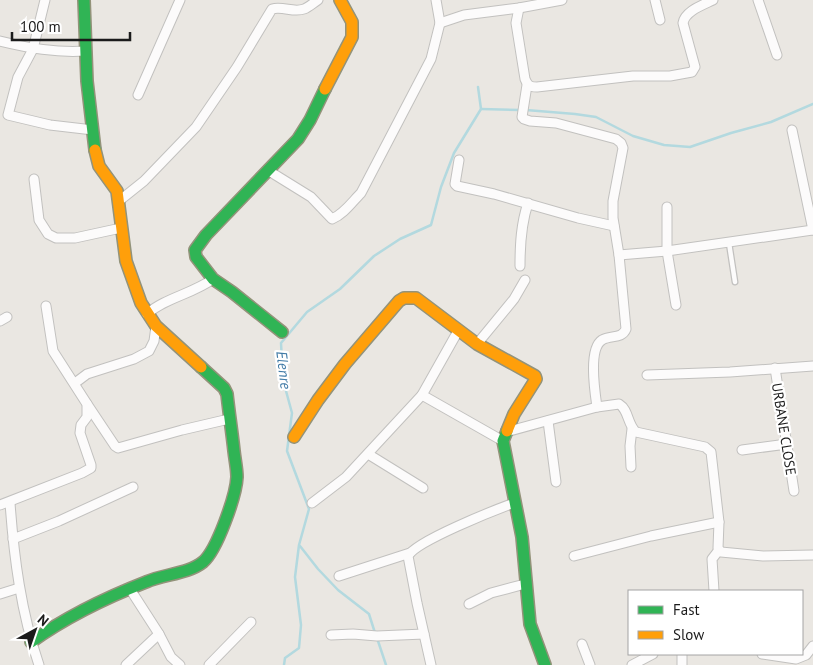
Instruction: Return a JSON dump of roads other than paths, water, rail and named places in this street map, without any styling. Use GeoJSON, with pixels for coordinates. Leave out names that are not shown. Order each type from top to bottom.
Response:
{"type":"FeatureCollection","features":[{"type":"Feature","properties":{"kind":"street"},"geometry":{"type":"LineString","coordinates":[[45,0],[33,49],[18,77],[8,115],[50,125],[93,130]]}},
{"type":"Feature","properties":{"kind":"street"},"geometry":{"type":"LineString","coordinates":[[31,642],[58,623],[147,581],[198,566],[212,550],[224,524],[235,492],[237,476],[227,394],[224,388],[156,326],[147,314],[129,271],[121,228],[117,191],[99,166],[96,156],[87,81],[84,0]]}},
{"type":"Feature","properties":{"kind":"street"},"geometry":{"type":"LineString","coordinates":[[138,95],[176,5],[180,0]]}},
{"type":"Feature","properties":{"kind":"street"},"geometry":{"type":"LineString","coordinates":[[118,201],[144,182],[196,127],[232,75],[272,9],[277,7],[296,11],[303,10],[318,0]]}},
{"type":"Feature","properties":{"kind":"street"},"geometry":{"type":"LineString","coordinates":[[282,332],[232,292],[213,280],[196,257],[195,250],[246,192],[298,139],[310,120],[352,37],[353,24],[340,0]]}},
{"type":"Feature","properties":{"kind":"street"},"geometry":{"type":"LineString","coordinates":[[268,171],[311,197],[332,219],[339,215],[361,193],[431,59],[440,23],[436,0]]}},
{"type":"Feature","properties":{"kind":"street"},"geometry":{"type":"LineString","coordinates":[[440,23],[464,15],[562,0]]}},
{"type":"Feature","properties":{"kind":"street"},"geometry":{"type":"LineString","coordinates":[[655,0],[660,20]]}},
{"type":"Feature","properties":{"kind":"street"},"geometry":{"type":"LineString","coordinates":[[527,85],[537,87],[633,76],[670,76],[692,72],[695,67],[683,23],[684,18],[687,14],[713,0]]}},
{"type":"Feature","properties":{"kind":"street"},"geometry":{"type":"LineString","coordinates":[[758,0],[777,55]]}},
{"type":"Feature","properties":{"kind":"street"},"geometry":{"type":"LineString","coordinates":[[519,8],[516,23],[527,85],[522,117],[530,121],[556,123],[616,139],[622,143],[623,148],[613,201],[614,226],[626,329],[622,335],[603,340],[598,346],[594,364],[597,407]]}},
{"type":"Feature","properties":{"kind":"street"},"geometry":{"type":"LineString","coordinates":[[0,41],[33,49],[68,52],[86,51]]}},
{"type":"Feature","properties":{"kind":"street"},"geometry":{"type":"LineString","coordinates":[[618,255],[667,251],[813,230],[792,130]]}},
{"type":"Feature","properties":{"kind":"street"},"geometry":{"type":"LineString","coordinates":[[459,160],[455,184],[457,186],[614,226]]}},
{"type":"Feature","properties":{"kind":"street"},"geometry":{"type":"LineString","coordinates":[[34,179],[39,220],[48,234],[56,238],[75,238],[121,228]]}},
{"type":"Feature","properties":{"kind":"street"},"geometry":{"type":"LineString","coordinates":[[520,266],[523,218],[528,204]]}},
{"type":"Feature","properties":{"kind":"street"},"geometry":{"type":"LineString","coordinates":[[667,208],[667,251],[676,305]]}},
{"type":"Feature","properties":{"kind":"street"},"geometry":{"type":"LineString","coordinates":[[147,314],[159,304],[200,289],[213,280]]}},
{"type":"Feature","properties":{"kind":"street"},"geometry":{"type":"LineString","coordinates":[[477,344],[514,299],[525,280]]}},
{"type":"Feature","properties":{"kind":"street"},"geometry":{"type":"LineString","coordinates":[[294,437],[318,400],[345,364],[399,301],[404,298],[416,298],[477,344],[531,374],[536,379],[514,414],[504,437],[514,502],[522,537],[530,624],[545,665]]}},
{"type":"Feature","properties":{"kind":"street"},"geometry":{"type":"LineString","coordinates":[[46,306],[53,351],[118,448],[229,419]]}},
{"type":"Feature","properties":{"kind":"street"},"geometry":{"type":"LineString","coordinates":[[75,383],[87,374],[149,351],[154,342],[156,326]]}},
{"type":"Feature","properties":{"kind":"street"},"geometry":{"type":"LineString","coordinates":[[312,503],[339,484],[422,395],[458,331]]}},
{"type":"Feature","properties":{"kind":"street"},"geometry":{"type":"LineString","coordinates":[[647,374],[730,372],[813,366]]}},
{"type":"Feature","properties":{"kind":"street","name":"URBANE CLOSE"},"geometry":{"type":"LineString","coordinates":[[775,368],[794,491]]}},
{"type":"Feature","properties":{"kind":"street"},"geometry":{"type":"LineString","coordinates":[[422,395],[504,437],[548,421],[597,407],[619,404],[623,406],[632,428],[630,446],[631,468]]}},
{"type":"Feature","properties":{"kind":"street"},"geometry":{"type":"LineString","coordinates":[[0,505],[10,503],[91,468],[89,456],[80,433],[81,425],[87,417],[87,404]]}},
{"type":"Feature","properties":{"kind":"street"},"geometry":{"type":"LineString","coordinates":[[548,421],[556,482]]}},
{"type":"Feature","properties":{"kind":"street"},"geometry":{"type":"LineString","coordinates":[[632,428],[643,434],[709,449],[719,522],[718,550],[712,559],[714,590]]}},
{"type":"Feature","properties":{"kind":"street"},"geometry":{"type":"LineString","coordinates":[[742,450],[787,444]]}},
{"type":"Feature","properties":{"kind":"street"},"geometry":{"type":"LineString","coordinates":[[368,454],[422,488]]}},
{"type":"Feature","properties":{"kind":"street"},"geometry":{"type":"LineString","coordinates":[[13,539],[133,487]]}},
{"type":"Feature","properties":{"kind":"street"},"geometry":{"type":"LineString","coordinates":[[338,576],[410,553],[424,543],[478,516],[514,502]]}},
{"type":"Feature","properties":{"kind":"street"},"geometry":{"type":"LineString","coordinates":[[10,503],[19,588],[31,642],[39,665]]}},
{"type":"Feature","properties":{"kind":"street"},"geometry":{"type":"LineString","coordinates":[[574,556],[651,536],[719,522]]}},
{"type":"Feature","properties":{"kind":"street"},"geometry":{"type":"LineString","coordinates":[[718,550],[723,553],[734,554],[813,555]]}},
{"type":"Feature","properties":{"kind":"street"},"geometry":{"type":"LineString","coordinates":[[410,553],[408,556],[415,594],[431,665]]}},
{"type":"Feature","properties":{"kind":"street"},"geometry":{"type":"LineString","coordinates":[[469,604],[491,593],[525,584]]}},
{"type":"Feature","properties":{"kind":"street"},"geometry":{"type":"LineString","coordinates":[[0,594],[19,588]]}},
{"type":"Feature","properties":{"kind":"street"},"geometry":{"type":"LineString","coordinates":[[130,589],[159,634],[171,657],[180,665]]}},
{"type":"Feature","properties":{"kind":"street"},"geometry":{"type":"LineString","coordinates":[[209,665],[251,622]]}},
{"type":"Feature","properties":{"kind":"street"},"geometry":{"type":"LineString","coordinates":[[126,665],[159,634]]}},
{"type":"Feature","properties":{"kind":"street"},"geometry":{"type":"LineString","coordinates":[[331,635],[424,634]]}},
{"type":"Feature","properties":{"kind":"street"},"geometry":{"type":"LineString","coordinates":[[582,644],[590,665]]}},
{"type":"Feature","properties":{"kind":"street"},"geometry":{"type":"LineString","coordinates":[[769,655],[796,659],[806,655],[813,646]]}},
{"type":"Feature","properties":{"kind":"street"},"geometry":{"type":"LineString","coordinates":[[632,665],[651,655]]}},
{"type":"Feature","properties":{"kind":"lane"},"geometry":{"type":"LineString","coordinates":[[729,243],[735,282]]}},
{"type":"Feature","properties":{"kind":"waterway","name":"Elenre"},"geometry":{"type":"LineString","coordinates":[[284,665],[285,658],[299,648],[301,625],[295,577],[299,545],[309,509],[287,451],[292,413],[283,380],[281,343],[307,312],[340,289],[374,256],[400,239],[431,225],[441,187],[454,153],[481,109],[478,87]]}},
{"type":"Feature","properties":{"kind":"waterway"},"geometry":{"type":"LineString","coordinates":[[526,110],[596,117],[633,136],[664,145],[690,147],[771,122],[813,104]]}},
{"type":"Feature","properties":{"kind":"waterway"},"geometry":{"type":"LineString","coordinates":[[481,109],[520,110]]}},
{"type":"Feature","properties":{"kind":"waterway"},"geometry":{"type":"LineString","coordinates":[[300,546],[338,590],[369,614],[375,633]]}},
{"type":"Feature","properties":{"kind":"waterway"},"geometry":{"type":"LineString","coordinates":[[377,638],[386,665]]}}]}
